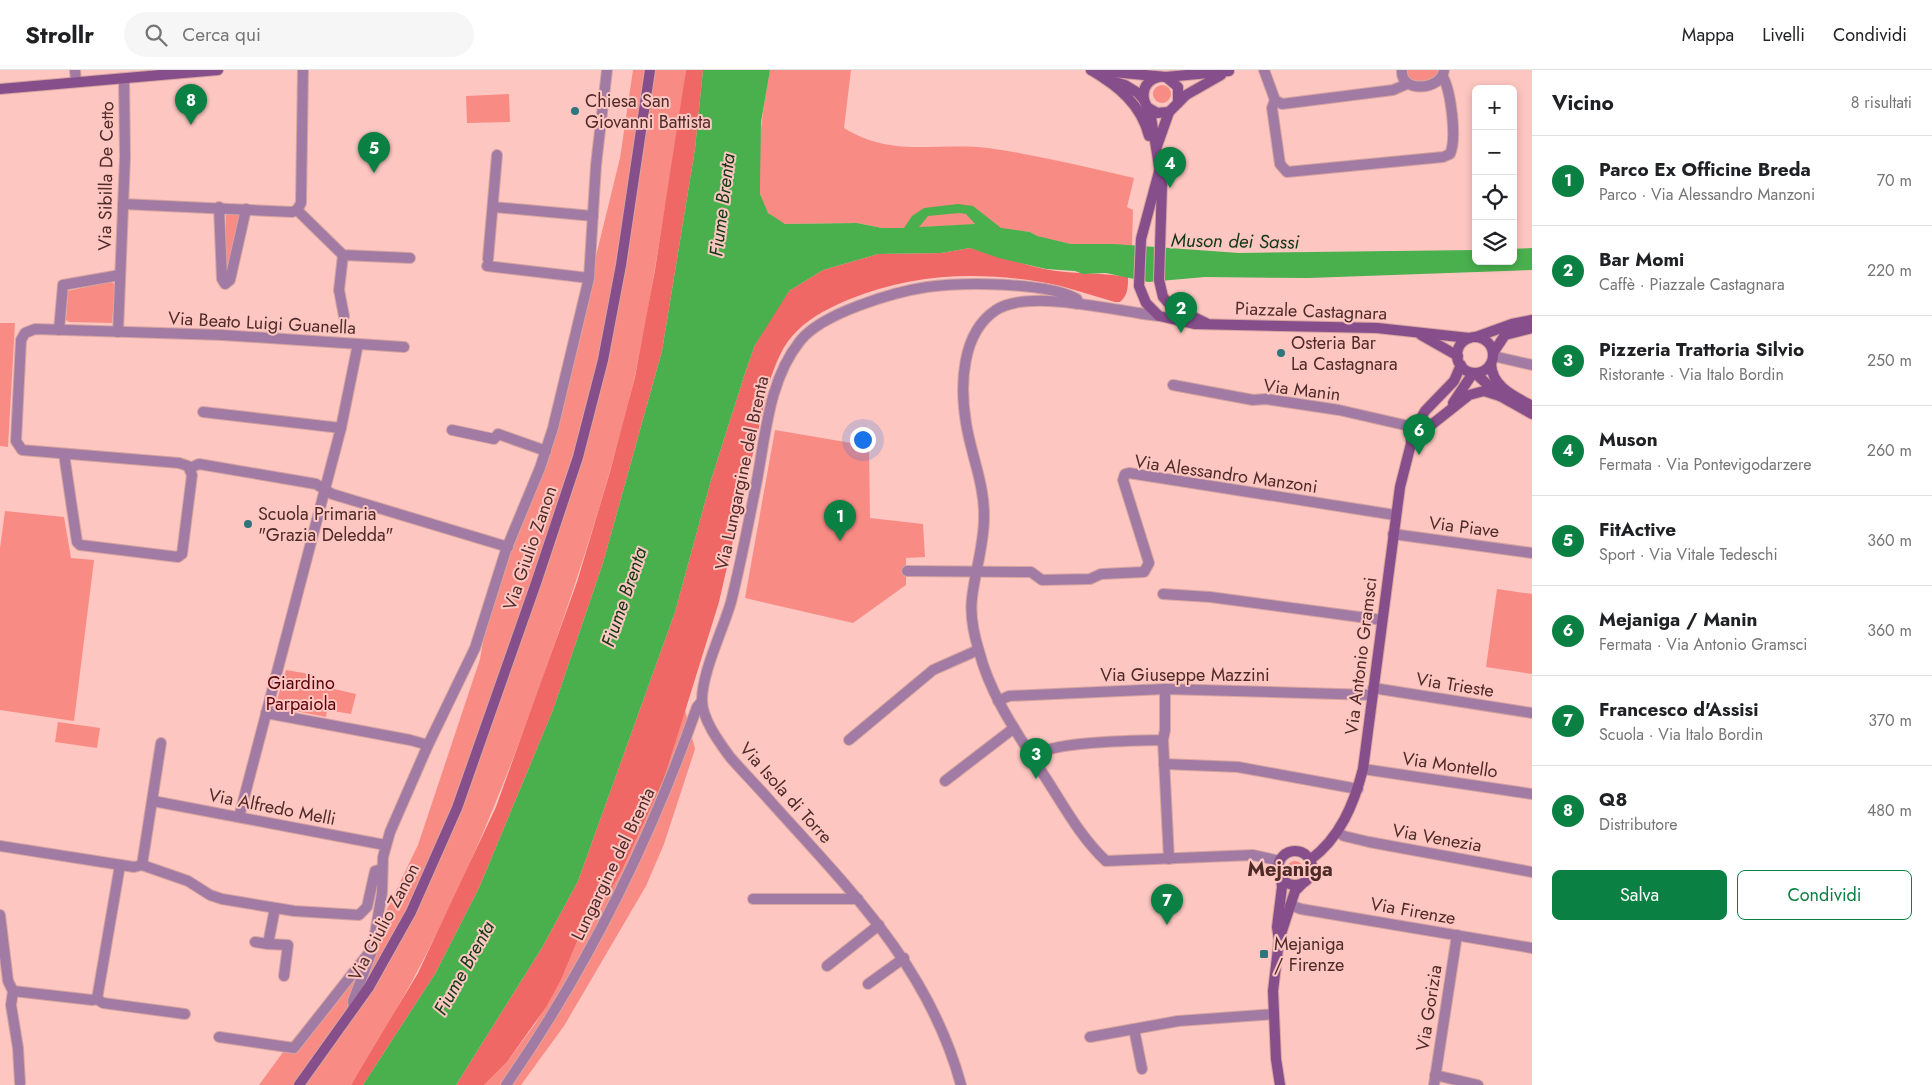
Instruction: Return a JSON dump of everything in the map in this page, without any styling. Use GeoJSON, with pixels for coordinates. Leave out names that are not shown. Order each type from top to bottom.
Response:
{"type":"FeatureCollection","features":[{"type":"Feature","properties":{"kind":"main road"},"geometry":{"type":"LineString","coordinates":[[0,89],[218,70]]}},
{"type":"Feature","properties":{"kind":"main road","name":"Via Giulio Zanon"},"geometry":{"type":"LineString","coordinates":[[299,1085],[354,1008],[411,912],[457,808],[578,457],[603,360],[620,265],[650,70]]}},
{"type":"Feature","properties":{"kind":"main road"},"geometry":{"type":"LineString","coordinates":[[1089,70],[1163,77],[1231,71]]}},
{"type":"Feature","properties":{"kind":"main road"},"geometry":{"type":"LineString","coordinates":[[1089,70],[1125,85],[1157,113],[1169,112]]}},
{"type":"Feature","properties":{"kind":"main road"},"geometry":{"type":"LineString","coordinates":[[1157,146],[1169,112],[1200,86],[1231,71]]}},
{"type":"Feature","properties":{"kind":"main road"},"geometry":{"type":"LineString","coordinates":[[1163,77],[1178,87],[1178,103]]}},
{"type":"Feature","properties":{"kind":"main road"},"geometry":{"type":"LineString","coordinates":[[1159,316],[1149,308],[1142,297],[1140,286],[1142,239],[1160,168],[1157,146],[1143,93],[1148,82],[1163,77]]}},
{"type":"Feature","properties":{"kind":"main road"},"geometry":{"type":"LineString","coordinates":[[1106,78],[1131,100],[1146,126],[1154,164],[1154,188]]}},
{"type":"Feature","properties":{"kind":"main road","name":"Piazzale Castagnara"},"geometry":{"type":"LineString","coordinates":[[1160,168],[1163,198],[1160,286],[1163,297],[1171,306],[1206,323]]}},
{"type":"Feature","properties":{"kind":"main road","name":"Piazzale Castagnara"},"geometry":{"type":"LineString","coordinates":[[1159,316],[1181,322],[1376,328],[1473,338]]}},
{"type":"Feature","properties":{"kind":"main road"},"geometry":{"type":"LineString","coordinates":[[1500,396],[1459,361],[1460,345],[1473,338],[1512,324],[1532,320]]}},
{"type":"Feature","properties":{"kind":"main road"},"geometry":{"type":"LineString","coordinates":[[1441,417],[1474,373],[1481,372],[1492,358],[1505,335],[1532,328]]}},
{"type":"Feature","properties":{"kind":"main road","name":"Piazzale Castagnara"},"geometry":{"type":"LineString","coordinates":[[1416,332],[1459,361]]}},
{"type":"Feature","properties":{"kind":"main road"},"geometry":{"type":"LineString","coordinates":[[1473,338],[1488,342],[1492,358],[1493,377],[1497,383],[1532,406]]}},
{"type":"Feature","properties":{"kind":"main road","name":"Via Antonio Gramsci"},"geometry":{"type":"LineString","coordinates":[[1310,860],[1321,852],[1337,832],[1358,789],[1363,769],[1395,515],[1411,442],[1415,428],[1425,411],[1454,381],[1459,361]]}},
{"type":"Feature","properties":{"kind":"main road"},"geometry":{"type":"LineString","coordinates":[[1411,442],[1477,391],[1500,396],[1532,414]]}},
{"type":"Feature","properties":{"kind":"main road"},"geometry":{"type":"LineString","coordinates":[[1279,940],[1278,920],[1282,887],[1278,870],[1280,861],[1287,853],[1297,851],[1310,860],[1311,874],[1295,891],[1279,940],[1274,969],[1274,1014],[1280,1085]]}},
{"type":"Feature","properties":{"kind":"main road"},"geometry":{"type":"LineString","coordinates":[[1281,878],[1288,884],[1302,884]]}},
{"type":"Feature","properties":{"kind":"street"},"geometry":{"type":"LineString","coordinates":[[75,70],[76,82]]}},
{"type":"Feature","properties":{"kind":"street"},"geometry":{"type":"LineString","coordinates":[[123,204],[219,207],[292,212],[297,210],[301,203],[303,70]]}},
{"type":"Feature","properties":{"kind":"street"},"geometry":{"type":"LineString","coordinates":[[1264,70],[1276,100],[1282,104],[1393,90],[1407,84],[1421,86],[1434,84],[1444,74]]}},
{"type":"Feature","properties":{"kind":"street"},"geometry":{"type":"LineString","coordinates":[[1402,70],[1403,80],[1407,84]]}},
{"type":"Feature","properties":{"kind":"street","name":"Via Giulio Zanon"},"geometry":{"type":"LineString","coordinates":[[354,1008],[352,1001],[372,951],[382,893],[382,869],[386,845],[428,745],[475,648],[508,547],[546,451],[572,358],[589,278],[596,165],[605,73]]}},
{"type":"Feature","properties":{"kind":"street"},"geometry":{"type":"LineString","coordinates":[[1276,100],[1272,108],[1280,164],[1287,172],[1443,157],[1450,154],[1454,145],[1448,90],[1444,74]]}},
{"type":"Feature","properties":{"kind":"street","name":"Via Sibilla De Cetto"},"geometry":{"type":"LineString","coordinates":[[118,332],[125,158],[124,78]]}},
{"type":"Feature","properties":{"kind":"street"},"geometry":{"type":"LineString","coordinates":[[497,155],[488,263],[589,278]]}},
{"type":"Feature","properties":{"kind":"street"},"geometry":{"type":"LineString","coordinates":[[219,207],[222,279],[225,284],[230,280],[246,209]]}},
{"type":"Feature","properties":{"kind":"street"},"geometry":{"type":"LineString","coordinates":[[493,207],[593,216]]}},
{"type":"Feature","properties":{"kind":"street"},"geometry":{"type":"LineString","coordinates":[[297,210],[343,255],[410,258]]}},
{"type":"Feature","properties":{"kind":"street"},"geometry":{"type":"LineString","coordinates":[[343,255],[339,290],[344,316]]}},
{"type":"Feature","properties":{"kind":"street","name":"Via Sibilla De Cetto"},"geometry":{"type":"LineString","coordinates":[[59,330],[63,285],[120,275]]}},
{"type":"Feature","properties":{"kind":"street","name":"Via Lungargine del Brenta"},"geometry":{"type":"LineString","coordinates":[[718,643],[731,602],[749,523],[771,401],[787,359],[802,338],[826,320],[867,302],[927,287],[992,284],[1048,290],[1077,299],[1078,304]]}},
{"type":"Feature","properties":{"kind":"street"},"geometry":{"type":"LineString","coordinates":[[1132,312],[1141,303],[1142,297]]}},
{"type":"Feature","properties":{"kind":"street"},"geometry":{"type":"LineString","coordinates":[[1159,316],[1057,302],[1013,303],[996,310],[982,321],[972,339],[967,355],[964,396],[966,424],[984,498],[983,542],[972,599],[978,650],[998,701],[1014,728],[1070,816],[1106,861],[1253,855],[1280,861]]}},
{"type":"Feature","properties":{"kind":"street"},"geometry":{"type":"LineString","coordinates":[[64,454],[77,542],[80,545],[175,556],[182,554],[192,475],[190,468],[179,462],[22,450],[16,441],[21,340],[30,330],[118,332]]}},
{"type":"Feature","properties":{"kind":"street","name":"Via Beato Luigi Guanella"},"geometry":{"type":"LineString","coordinates":[[118,332],[222,335],[404,347]]}},
{"type":"Feature","properties":{"kind":"street"},"geometry":{"type":"LineString","coordinates":[[239,817],[341,428],[358,344]]}},
{"type":"Feature","properties":{"kind":"street"},"geometry":{"type":"LineString","coordinates":[[1492,358],[1532,365]]}},
{"type":"Feature","properties":{"kind":"street","name":"Via Manin"},"geometry":{"type":"LineString","coordinates":[[1173,385],[1253,400],[1266,399],[1339,410],[1426,430]]}},
{"type":"Feature","properties":{"kind":"street"},"geometry":{"type":"LineString","coordinates":[[203,412],[341,428]]}},
{"type":"Feature","properties":{"kind":"street"},"geometry":{"type":"LineString","coordinates":[[452,430],[494,439],[498,434],[546,451]]}},
{"type":"Feature","properties":{"kind":"street"},"geometry":{"type":"LineString","coordinates":[[190,468],[199,464],[316,484],[355,502],[508,547]]}},
{"type":"Feature","properties":{"kind":"street","name":"Via Alessandro Manzoni"},"geometry":{"type":"LineString","coordinates":[[907,571],[1031,572],[1042,580],[1090,579],[1101,574],[1144,572],[1149,563],[1123,480],[1125,474],[1129,472],[1395,515]]}},
{"type":"Feature","properties":{"kind":"street","name":"Via Piave"},"geometry":{"type":"LineString","coordinates":[[1393,534],[1532,553]]}},
{"type":"Feature","properties":{"kind":"street"},"geometry":{"type":"LineString","coordinates":[[1163,594],[1210,597],[1382,620]]}},
{"type":"Feature","properties":{"kind":"street","name":"Lungargine del Brenta"},"geometry":{"type":"LineString","coordinates":[[506,1085],[545,1029],[601,930],[640,851],[680,757],[697,707],[702,701],[718,643]]}},
{"type":"Feature","properties":{"kind":"street"},"geometry":{"type":"LineString","coordinates":[[849,740],[933,670],[978,650]]}},
{"type":"Feature","properties":{"kind":"street"},"geometry":{"type":"LineString","coordinates":[[1164,689],[1165,730],[1163,740],[1169,859]]}},
{"type":"Feature","properties":{"kind":"street","name":"Via Giuseppe Mazzini"},"geometry":{"type":"LineString","coordinates":[[998,701],[1009,696],[1164,689],[1373,692]]}},
{"type":"Feature","properties":{"kind":"street","name":"Via Trieste"},"geometry":{"type":"LineString","coordinates":[[1373,692],[1532,713]]}},
{"type":"Feature","properties":{"kind":"street","name":"Via Isola di Torre"},"geometry":{"type":"LineString","coordinates":[[702,701],[710,724],[730,757],[858,900],[904,958],[936,1015],[961,1085]]}},
{"type":"Feature","properties":{"kind":"street"},"geometry":{"type":"LineString","coordinates":[[266,713],[428,745]]}},
{"type":"Feature","properties":{"kind":"street"},"geometry":{"type":"LineString","coordinates":[[945,781],[1014,728]]}},
{"type":"Feature","properties":{"kind":"street"},"geometry":{"type":"LineString","coordinates":[[1033,756],[1070,745],[1163,740]]}},
{"type":"Feature","properties":{"kind":"street"},"geometry":{"type":"LineString","coordinates":[[142,865],[161,743]]}},
{"type":"Feature","properties":{"kind":"street"},"geometry":{"type":"LineString","coordinates":[[1164,764],[1238,767],[1358,789]]}},
{"type":"Feature","properties":{"kind":"street","name":"Via Montello"},"geometry":{"type":"LineString","coordinates":[[1363,769],[1532,794]]}},
{"type":"Feature","properties":{"kind":"street","name":"Via Alfredo Melli"},"geometry":{"type":"LineString","coordinates":[[153,801],[386,845]]}},
{"type":"Feature","properties":{"kind":"street","name":"Via Venezia"},"geometry":{"type":"LineString","coordinates":[[1337,832],[1344,836],[1368,842],[1532,872]]}},
{"type":"Feature","properties":{"kind":"street"},"geometry":{"type":"LineString","coordinates":[[0,846],[134,867],[142,865],[188,880],[210,895],[275,908],[359,915],[367,907],[375,871],[382,869]]}},
{"type":"Feature","properties":{"kind":"street"},"geometry":{"type":"LineString","coordinates":[[97,998],[120,865]]}},
{"type":"Feature","properties":{"kind":"street"},"geometry":{"type":"LineString","coordinates":[[753,899],[858,900]]}},
{"type":"Feature","properties":{"kind":"street","name":"Via Firenze"},"geometry":{"type":"LineString","coordinates":[[1290,905],[1532,948]]}},
{"type":"Feature","properties":{"kind":"street"},"geometry":{"type":"LineString","coordinates":[[268,944],[275,908]]}},
{"type":"Feature","properties":{"kind":"street"},"geometry":{"type":"LineString","coordinates":[[0,915],[8,980],[12,991],[11,1005],[18,1048],[20,1083]]}},
{"type":"Feature","properties":{"kind":"street"},"geometry":{"type":"LineString","coordinates":[[827,966],[879,925]]}},
{"type":"Feature","properties":{"kind":"street","name":"Via Gorizia"},"geometry":{"type":"LineString","coordinates":[[1434,1080],[1457,935]]}},
{"type":"Feature","properties":{"kind":"street"},"geometry":{"type":"LineString","coordinates":[[255,942],[288,945],[284,976]]}},
{"type":"Feature","properties":{"kind":"street","name":"Via Giulio Zanon"},"geometry":{"type":"LineString","coordinates":[[219,1037],[294,1048],[372,951]]}},
{"type":"Feature","properties":{"kind":"street"},"geometry":{"type":"LineString","coordinates":[[868,984],[904,958]]}},
{"type":"Feature","properties":{"kind":"street"},"geometry":{"type":"LineString","coordinates":[[12,991],[92,1000],[97,998]]}},
{"type":"Feature","properties":{"kind":"street"},"geometry":{"type":"LineString","coordinates":[[97,998],[102,1003],[186,1014]]}},
{"type":"Feature","properties":{"kind":"street"},"geometry":{"type":"LineString","coordinates":[[1090,1038],[1178,1021],[1274,1014]]}},
{"type":"Feature","properties":{"kind":"street"},"geometry":{"type":"LineString","coordinates":[[1134,1029],[1142,1069]]}},
{"type":"Feature","properties":{"kind":"street"},"geometry":{"type":"LineString","coordinates":[[1434,1080],[1478,1085]]}},
{"type":"Feature","properties":{"kind":"green space"},"geometry":{"type":"Polygon","coordinates":[[[633,70],[686,70],[653,280],[634,380],[604,493],[555,643],[523,733],[481,837],[434,938],[409,988],[351,1085],[259,1085],[289,1044],[343,981],[369,946],[418,845],[480,659],[484,636],[520,519],[548,452],[620,158],[633,70]]]}},
{"type":"Feature","properties":{"kind":"green space"},"geometry":{"type":"Polygon","coordinates":[[[770,70],[851,70],[844,128],[879,143],[914,147],[988,148],[1134,178],[1127,207],[1133,210],[1132,247],[1071,244],[1037,237],[1030,232],[961,225],[882,228],[857,223],[785,224],[767,211],[760,192],[760,138],[770,70]]]}},
{"type":"Feature","properties":{"kind":"green space"},"geometry":{"type":"Polygon","coordinates":[[[1406,70],[1440,70],[1438,76],[1420,82],[1408,79],[1406,70]]]}},
{"type":"Feature","properties":{"kind":"green space"},"geometry":{"type":"Polygon","coordinates":[[[1158,85],[1166,85],[1171,90],[1169,101],[1158,103],[1153,98],[1153,90],[1158,85]]]}},
{"type":"Feature","properties":{"kind":"green space"},"geometry":{"type":"Polygon","coordinates":[[[509,94],[510,122],[467,123],[466,96],[509,94]]]}},
{"type":"Feature","properties":{"kind":"green space"},"geometry":{"type":"Polygon","coordinates":[[[226,215],[240,215],[230,263],[226,263],[226,215]]]}},
{"type":"Feature","properties":{"kind":"green space"},"geometry":{"type":"Polygon","coordinates":[[[111,281],[115,285],[112,323],[69,322],[66,320],[68,291],[111,281]]]}},
{"type":"Feature","properties":{"kind":"green space"},"geometry":{"type":"Polygon","coordinates":[[[0,323],[15,323],[8,447],[0,446],[0,323]]]}},
{"type":"Feature","properties":{"kind":"green space"},"geometry":{"type":"Polygon","coordinates":[[[775,430],[869,446],[870,518],[923,524],[925,557],[906,558],[906,585],[853,623],[745,598],[775,430]]]}},
{"type":"Feature","properties":{"kind":"green space"},"geometry":{"type":"Polygon","coordinates":[[[5,511],[64,517],[71,558],[94,560],[74,721],[0,710],[0,548],[5,511]]]}},
{"type":"Feature","properties":{"kind":"green space"},"geometry":{"type":"Polygon","coordinates":[[[1497,589],[1532,594],[1532,674],[1486,667],[1497,589]]]}},
{"type":"Feature","properties":{"kind":"green space","name":"Giardino Parpaiola"},"geometry":{"type":"Polygon","coordinates":[[[286,670],[315,675],[315,679],[331,682],[330,688],[356,694],[351,714],[327,710],[326,717],[275,707],[286,670]]]}},
{"type":"Feature","properties":{"kind":"green space"},"geometry":{"type":"Polygon","coordinates":[[[685,710],[695,749],[664,844],[646,886],[564,1026],[521,1085],[484,1085],[507,1062],[535,1024],[561,980],[584,925],[622,870],[664,779],[685,710]]]}},
{"type":"Feature","properties":{"kind":"green space"},"geometry":{"type":"Polygon","coordinates":[[[58,722],[100,728],[97,748],[55,742],[58,722]]]}},
{"type":"Feature","properties":{"kind":"green space"},"geometry":{"type":"Polygon","coordinates":[[[1295,861],[1303,869],[1295,877],[1287,869],[1295,861]]]}},
{"type":"Feature","properties":{"kind":"shaded area"},"geometry":{"type":"Polygon","coordinates":[[[686,70],[703,70],[695,149],[662,351],[603,563],[553,710],[479,888],[435,974],[363,1085],[351,1085],[418,973],[496,807],[577,582],[610,472],[635,377],[655,270],[686,70]]]}},
{"type":"Feature","properties":{"kind":"shaded area"},"geometry":{"type":"Polygon","coordinates":[[[970,248],[1044,269],[1128,277],[1127,291],[1125,297],[1120,302],[1115,302],[1060,286],[992,276],[944,277],[920,280],[896,284],[843,302],[816,316],[792,336],[780,355],[769,383],[719,602],[664,779],[622,870],[607,896],[584,925],[561,980],[546,1007],[507,1062],[484,1085],[456,1085],[543,946],[578,881],[675,612],[711,480],[746,370],[755,345],[768,322],[789,291],[823,270],[878,254],[941,253],[970,248]]]}},
{"type":"Feature","properties":{"kind":"water","name":"Fiume Brenta"},"geometry":{"type":"Polygon","coordinates":[[[703,70],[770,70],[761,122],[760,194],[768,213],[785,224],[857,223],[882,228],[904,228],[912,216],[924,208],[958,204],[973,206],[1001,228],[1030,232],[1037,236],[1071,244],[1114,244],[1239,253],[1472,250],[1472,265],[1517,265],[1517,249],[1532,248],[1532,270],[1308,278],[1205,277],[1148,282],[1106,273],[1083,274],[1075,271],[1046,269],[999,258],[970,248],[941,253],[878,254],[823,270],[789,291],[755,345],[746,370],[711,480],[675,612],[578,881],[543,946],[456,1085],[363,1085],[435,974],[479,888],[553,710],[603,563],[662,351],[695,149],[703,70]],[[959,213],[928,216],[919,227],[975,224],[966,214],[959,213]]]}},
{"type":"Feature","properties":{"kind":"place","name":"Chiesa San Giovanni Battista"},"geometry":{"type":"Point","coordinates":[575,111]}},
{"type":"Feature","properties":{"kind":"place","name":"Q8"},"geometry":{"type":"Point","coordinates":[191,125]}},
{"type":"Feature","properties":{"kind":"place","name":"FitActive"},"geometry":{"type":"Point","coordinates":[374,173]}},
{"type":"Feature","properties":{"kind":"place","name":"Muson"},"geometry":{"type":"Point","coordinates":[1170,188]}},
{"type":"Feature","properties":{"kind":"place","name":"Bar Momi"},"geometry":{"type":"Point","coordinates":[1181,333]}},
{"type":"Feature","properties":{"kind":"place","name":"Osteria Bar La Castagnara"},"geometry":{"type":"Point","coordinates":[1281,353]}},
{"type":"Feature","properties":{"kind":"place","name":"Mejaniga / Manin"},"geometry":{"type":"Point","coordinates":[1419,455]}},
{"type":"Feature","properties":{"kind":"place","name":"Scuola Primaria \"Grazia Deledda\""},"geometry":{"type":"Point","coordinates":[248,524]}},
{"type":"Feature","properties":{"kind":"place","name":"Parco Ex Officine Breda"},"geometry":{"type":"Point","coordinates":[840,541]}},
{"type":"Feature","properties":{"kind":"place","name":"Pizzeria Trattoria Silvio"},"geometry":{"type":"Point","coordinates":[1036,779]}},
{"type":"Feature","properties":{"kind":"place","name":"Francesco d'Assisi"},"geometry":{"type":"Point","coordinates":[1167,925]}},
{"type":"Feature","properties":{"kind":"place","name":"Mejaniga / Firenze"},"geometry":{"type":"Point","coordinates":[1264,954]}},
{"type":"Feature","properties":{"kind":"district","name":"Mejaniga"},"geometry":{"type":"Point","coordinates":[1290,869]}},
{"type":"Feature","properties":{"kind":"water label","name":"Muson dei Sassi"},"geometry":{"type":"Point","coordinates":[1235,241]}}]}
